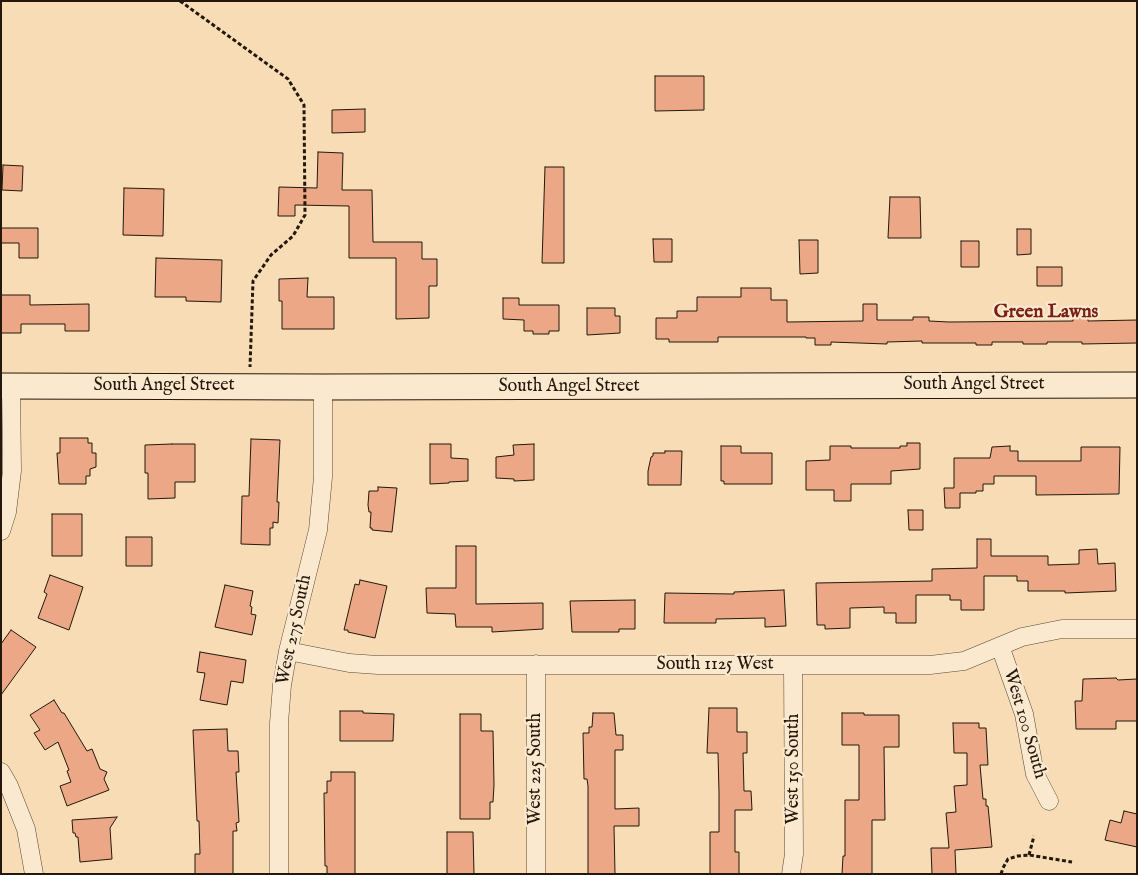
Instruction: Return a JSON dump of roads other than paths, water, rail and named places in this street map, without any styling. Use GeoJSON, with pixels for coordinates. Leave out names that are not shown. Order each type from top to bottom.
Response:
{"type":"FeatureCollection","features":[{"type":"Feature","properties":{"kind":"main road","name":"South Angel Street"},"geometry":{"type":"LineString","coordinates":[[6,386],[1137,385]]}},
{"type":"Feature","properties":{"kind":"street"},"geometry":{"type":"LineString","coordinates":[[1,531],[7,512],[12,471],[6,386]]}},
{"type":"Feature","properties":{"kind":"street","name":"West 275 South"},"geometry":{"type":"LineString","coordinates":[[279,874],[279,723],[282,685],[288,651],[318,530],[323,477],[323,387]]}},
{"type":"Feature","properties":{"kind":"street","name":"South 1125 West"},"geometry":{"type":"LineString","coordinates":[[288,651],[349,663],[378,664],[930,665],[964,661],[1022,637],[1062,629],[1137,629]]}},
{"type":"Feature","properties":{"kind":"street","name":"West 100 South"},"geometry":{"type":"LineString","coordinates":[[1000,646],[1024,714],[1035,774],[1049,800]]}},
{"type":"Feature","properties":{"kind":"street","name":"West 225 South"},"geometry":{"type":"LineString","coordinates":[[536,664],[536,874]]}},
{"type":"Feature","properties":{"kind":"street","name":"West 150 South"},"geometry":{"type":"LineString","coordinates":[[791,874],[794,854],[793,665]]}},
{"type":"Feature","properties":{"kind":"street"},"geometry":{"type":"LineString","coordinates":[[1,772],[9,786],[26,829],[34,874]]}},
{"type":"Feature","properties":{"kind":"district","name":"Green Lawns"},"geometry":{"type":"Point","coordinates":[1046,313]}}]}
